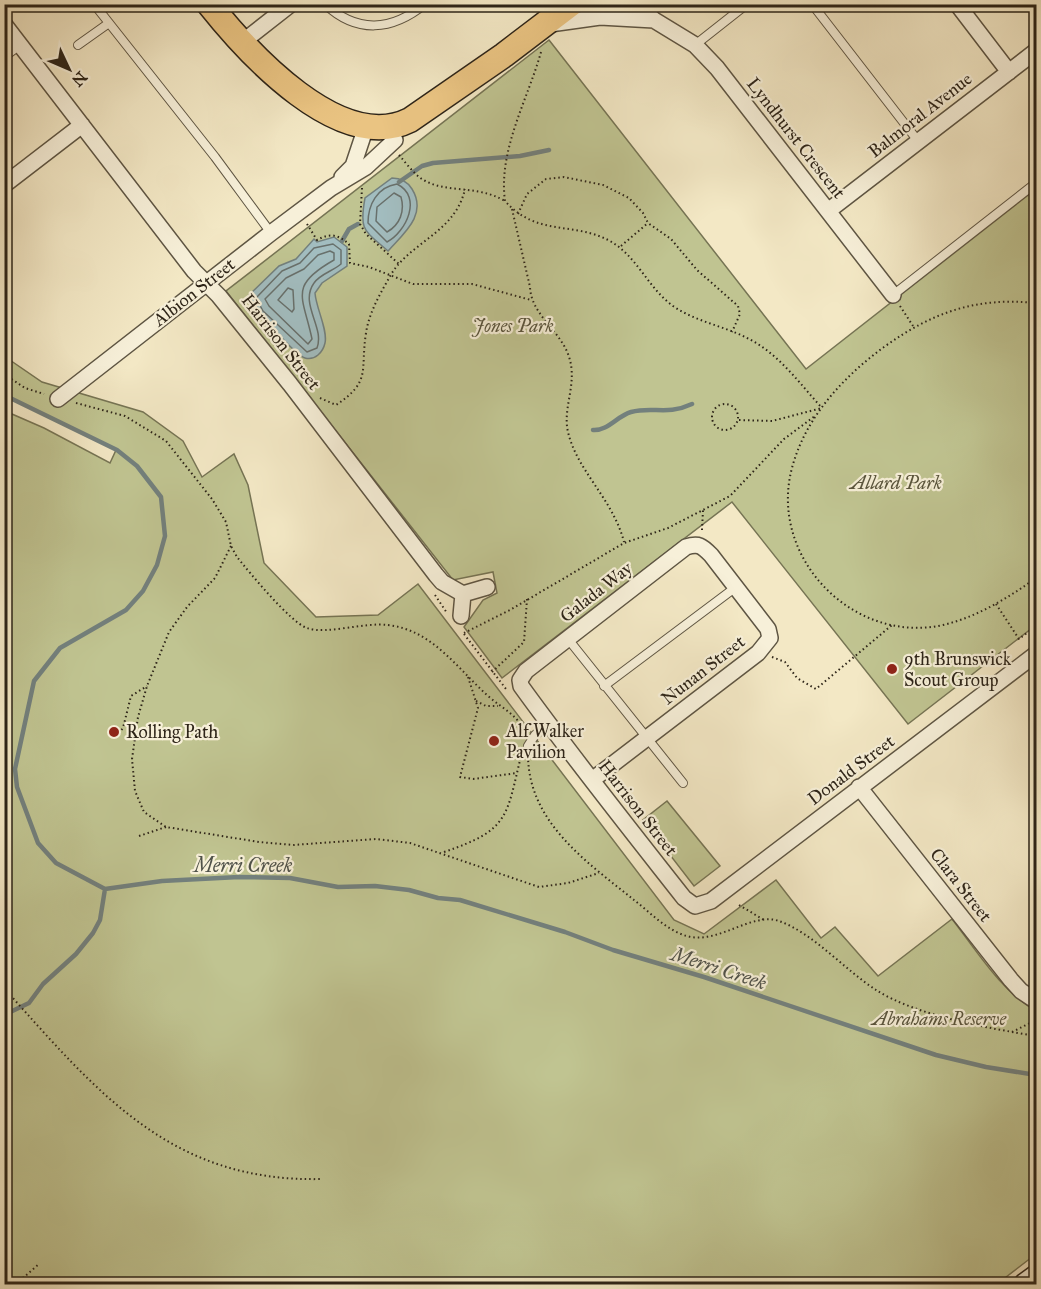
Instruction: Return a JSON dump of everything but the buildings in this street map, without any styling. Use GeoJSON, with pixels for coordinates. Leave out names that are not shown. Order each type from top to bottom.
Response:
{"type":"FeatureCollection","features":[{"type":"Feature","properties":{"kind":"main road"},"geometry":{"type":"LineString","coordinates":[[209,4],[240,44],[295,92],[364,133],[395,140]]}},
{"type":"Feature","properties":{"kind":"main road","name":"Albion Street"},"geometry":{"type":"LineString","coordinates":[[395,140],[417,129],[435,116],[504,56],[571,4]]}},
{"type":"Feature","properties":{"kind":"main road","name":"Albion Street"},"geometry":{"type":"LineString","coordinates":[[364,133],[389,128],[410,120],[504,56]]}},
{"type":"Feature","properties":{"kind":"main road"},"geometry":{"type":"LineString","coordinates":[[1025,1284],[1036,1276]]}},
{"type":"Feature","properties":{"kind":"street"},"geometry":{"type":"LineString","coordinates":[[240,44],[291,4]]}},
{"type":"Feature","properties":{"kind":"street","name":"Lyndhurst Crescent"},"geometry":{"type":"LineString","coordinates":[[637,4],[654,20],[695,45],[742,99],[893,295]]}},
{"type":"Feature","properties":{"kind":"street"},"geometry":{"type":"LineString","coordinates":[[957,4],[1009,72]]}},
{"type":"Feature","properties":{"kind":"street","name":"Lyndhurst Crescent"},"geometry":{"type":"LineString","coordinates":[[545,24],[600,17],[654,20]]}},
{"type":"Feature","properties":{"kind":"street","name":"Harrison Street"},"geometry":{"type":"LineString","coordinates":[[4,24],[206,283],[290,384],[436,575],[442,582],[463,594]]}},
{"type":"Feature","properties":{"kind":"street","name":"Balmoral Avenue"},"geometry":{"type":"LineString","coordinates":[[828,212],[1036,51]]}},
{"type":"Feature","properties":{"kind":"street"},"geometry":{"type":"LineString","coordinates":[[4,185],[82,125]]}},
{"type":"Feature","properties":{"kind":"street","name":"Albion Street"},"geometry":{"type":"LineString","coordinates":[[331,188],[353,166],[364,133]]}},
{"type":"Feature","properties":{"kind":"street","name":"Albion Street"},"geometry":{"type":"LineString","coordinates":[[58,399],[331,188],[366,167],[395,140]]}},
{"type":"Feature","properties":{"kind":"street","name":"Nunan Street"},"geometry":{"type":"LineString","coordinates":[[592,780],[758,652],[770,638],[768,629],[701,545]]}},
{"type":"Feature","properties":{"kind":"street","name":"Galada Way"},"geometry":{"type":"LineString","coordinates":[[520,680],[526,671],[686,547],[701,545]]}},
{"type":"Feature","properties":{"kind":"street"},"geometry":{"type":"LineString","coordinates":[[455,616],[463,594],[487,587]]}},
{"type":"Feature","properties":{"kind":"street","name":"Donald Street"},"geometry":{"type":"LineString","coordinates":[[686,901],[695,906],[711,901],[1036,654]]}},
{"type":"Feature","properties":{"kind":"street","name":"Harrison Street"},"geometry":{"type":"LineString","coordinates":[[520,680],[521,686],[549,724],[686,901]]}},
{"type":"Feature","properties":{"kind":"street","name":"Clara Street"},"geometry":{"type":"LineString","coordinates":[[859,787],[1011,980],[1036,1002]]}},
{"type":"Feature","properties":{"kind":"lane"},"geometry":{"type":"LineString","coordinates":[[94,4],[215,157],[271,234]]}},
{"type":"Feature","properties":{"kind":"lane"},"geometry":{"type":"LineString","coordinates":[[325,4],[346,21],[368,26],[401,20],[426,4]]}},
{"type":"Feature","properties":{"kind":"lane"},"geometry":{"type":"LineString","coordinates":[[695,45],[747,4]]}},
{"type":"Feature","properties":{"kind":"lane"},"geometry":{"type":"LineString","coordinates":[[812,4],[918,141]]}},
{"type":"Feature","properties":{"kind":"lane"},"geometry":{"type":"LineString","coordinates":[[78,45],[108,23]]}},
{"type":"Feature","properties":{"kind":"lane"},"geometry":{"type":"LineString","coordinates":[[4,57],[20,45]]}},
{"type":"Feature","properties":{"kind":"lane"},"geometry":{"type":"LineString","coordinates":[[893,295],[1036,183]]}},
{"type":"Feature","properties":{"kind":"lane"},"geometry":{"type":"LineString","coordinates":[[604,686],[736,587]]}},
{"type":"Feature","properties":{"kind":"lane"},"geometry":{"type":"LineString","coordinates":[[568,639],[683,783]]}},
{"type":"Feature","properties":{"kind":"lane"},"geometry":{"type":"LineString","coordinates":[[528,746],[535,735],[549,724]]}},
{"type":"Feature","properties":{"kind":"path"},"geometry":{"type":"LineString","coordinates":[[505,201],[505,165],[542,49]]}},
{"type":"Feature","properties":{"kind":"path"},"geometry":{"type":"LineString","coordinates":[[410,168],[417,176],[429,183],[486,191],[505,201],[518,214],[555,228],[606,239],[620,247],[674,306],[766,350],[822,408]]}},
{"type":"Feature","properties":{"kind":"path"},"geometry":{"type":"LineString","coordinates":[[518,214],[532,188],[546,179],[564,177],[593,182],[619,192],[637,206],[648,223],[671,238],[698,270],[738,306],[740,314],[732,332]]}},
{"type":"Feature","properties":{"kind":"path"},"geometry":{"type":"LineString","coordinates":[[360,185],[363,194],[360,224],[366,234],[399,264]]}},
{"type":"Feature","properties":{"kind":"path"},"geometry":{"type":"LineString","coordinates":[[318,397],[336,405],[355,393],[361,382],[366,332],[374,306],[390,275],[399,264],[430,239],[460,207],[465,189]]}},
{"type":"Feature","properties":{"kind":"path"},"geometry":{"type":"LineString","coordinates":[[512,209],[531,300],[568,354],[572,387],[567,409],[567,429],[584,466],[619,521],[624,543]]}},
{"type":"Feature","properties":{"kind":"path"},"geometry":{"type":"LineString","coordinates":[[620,247],[648,223]]}},
{"type":"Feature","properties":{"kind":"path"},"geometry":{"type":"LineString","coordinates":[[310,229],[317,240],[327,235],[338,236],[349,244],[350,264],[413,284],[472,284],[490,287],[531,300]]}},
{"type":"Feature","properties":{"kind":"path"},"geometry":{"type":"LineString","coordinates":[[893,295],[913,326]]}},
{"type":"Feature","properties":{"kind":"path"},"geometry":{"type":"LineString","coordinates":[[1036,303],[1009,300],[979,303],[913,326],[861,364],[838,387],[801,442],[788,488],[790,519],[799,551],[815,578],[836,599],[865,616],[911,627],[943,625],[996,604],[1036,578]]}},
{"type":"Feature","properties":{"kind":"path"},"geometry":{"type":"LineString","coordinates":[[4,374],[25,388],[124,416],[166,441],[212,499],[226,522],[231,546],[215,578],[187,607],[169,632],[147,686],[138,717],[132,759],[135,791],[144,812],[166,827],[293,845],[376,839],[410,843],[539,886],[568,883],[599,873]]}},
{"type":"Feature","properties":{"kind":"path"},"geometry":{"type":"LineString","coordinates":[[726,404],[737,411],[739,420],[735,427],[723,430],[716,427],[712,415],[717,407],[726,404]]}},
{"type":"Feature","properties":{"kind":"path"},"geometry":{"type":"LineString","coordinates":[[739,420],[772,421],[822,408]]}},
{"type":"Feature","properties":{"kind":"path"},"geometry":{"type":"LineString","coordinates":[[509,693],[464,633],[624,543],[668,528],[730,496],[784,439],[818,415]]}},
{"type":"Feature","properties":{"kind":"path"},"geometry":{"type":"LineString","coordinates":[[701,545],[703,510]]}},
{"type":"Feature","properties":{"kind":"path"},"geometry":{"type":"LineString","coordinates":[[436,575],[429,584],[455,616]]}},
{"type":"Feature","properties":{"kind":"path"},"geometry":{"type":"LineString","coordinates":[[492,672],[524,642],[528,599]]}},
{"type":"Feature","properties":{"kind":"path"},"geometry":{"type":"LineString","coordinates":[[996,604],[1019,639],[1036,626]]}},
{"type":"Feature","properties":{"kind":"path"},"geometry":{"type":"LineString","coordinates":[[758,652],[785,662],[796,678],[816,689],[893,624]]}},
{"type":"Feature","properties":{"kind":"path"},"geometry":{"type":"LineString","coordinates":[[468,676],[478,708],[460,777],[473,779],[517,773]]}},
{"type":"Feature","properties":{"kind":"path"},"geometry":{"type":"LineString","coordinates":[[114,732],[118,733],[123,728],[131,696],[147,686]]}},
{"type":"Feature","properties":{"kind":"path"},"geometry":{"type":"LineString","coordinates":[[476,701],[486,706],[500,706]]}},
{"type":"Feature","properties":{"kind":"path"},"geometry":{"type":"LineString","coordinates":[[442,853],[473,841],[497,827],[511,804],[522,752],[528,746]]}},
{"type":"Feature","properties":{"kind":"path"},"geometry":{"type":"LineString","coordinates":[[139,836],[166,827]]}},
{"type":"Feature","properties":{"kind":"path"},"geometry":{"type":"LineString","coordinates":[[739,905],[764,920]]}},
{"type":"Feature","properties":{"kind":"path"},"geometry":{"type":"LineString","coordinates":[[4,988],[94,1084],[152,1132],[176,1147],[216,1166],[242,1172],[274,1179],[322,1179]]}},
{"type":"Feature","properties":{"kind":"path"},"geometry":{"type":"LineString","coordinates":[[1012,1032],[1036,1020]]}},
{"type":"Feature","properties":{"kind":"path"},"geometry":{"type":"LineString","coordinates":[[16,1284],[39,1264]]}},
{"type":"Feature","properties":{"kind":"green space","name":"Jones Park"},"geometry":{"type":"Polygon","coordinates":[[[549,40],[806,369],[1036,189],[1036,625],[908,724],[732,502],[502,678],[464,627],[483,600],[497,593],[493,572],[453,580],[226,291],[549,40]]]}},
{"type":"Feature","properties":{"kind":"green space","name":"Abrahams Reserve"},"geometry":{"type":"Polygon","coordinates":[[[4,356],[42,382],[143,412],[183,441],[202,477],[234,454],[248,485],[264,563],[316,617],[378,615],[418,584],[674,920],[704,934],[776,880],[821,938],[835,927],[878,976],[952,919],[1001,982],[1023,1003],[1036,1011],[1036,1254],[997,1284],[5,1284],[5,411],[44,428],[110,463],[116,450],[5,395],[4,356]]]}},
{"type":"Feature","properties":{"kind":"green space"},"geometry":{"type":"Polygon","coordinates":[[[667,801],[720,866],[694,886],[643,820],[667,801]]]}},
{"type":"Feature","properties":{"kind":"water"},"geometry":{"type":"Polygon","coordinates":[[[392,178],[404,180],[410,186],[416,198],[417,207],[412,223],[388,251],[365,229],[363,217],[365,198],[392,178]]]}},
{"type":"Feature","properties":{"kind":"water"},"geometry":{"type":"Polygon","coordinates":[[[334,237],[347,247],[347,266],[322,283],[315,293],[325,332],[325,343],[318,355],[309,359],[300,355],[284,340],[247,297],[279,266],[296,259],[314,239],[317,242],[334,237]]]}},
{"type":"Feature","properties":{"kind":"waterway"},"geometry":{"type":"LineString","coordinates":[[399,182],[422,166],[433,163],[520,156],[549,150]]}},
{"type":"Feature","properties":{"kind":"waterway"},"geometry":{"type":"LineString","coordinates":[[342,241],[349,229],[358,224]]}},
{"type":"Feature","properties":{"kind":"waterway","name":"Merri Creek"},"geometry":{"type":"LineString","coordinates":[[4,395],[117,450],[137,466],[161,497],[165,536],[157,565],[143,591],[126,610],[60,648],[34,681],[15,769],[17,787],[38,843],[56,863],[105,889],[162,881],[239,877],[290,878],[338,887],[375,886],[409,890],[438,898],[460,900],[704,977],[936,1055],[986,1067],[1036,1075]]}},
{"type":"Feature","properties":{"kind":"waterway"},"geometry":{"type":"LineString","coordinates":[[593,430],[608,426],[631,412],[683,408],[692,404]]}},
{"type":"Feature","properties":{"kind":"waterway"},"geometry":{"type":"LineString","coordinates":[[4,1015],[29,1003],[43,984],[76,954],[93,933],[100,920],[105,889]]}},
{"type":"Feature","properties":{"kind":"place","name":"9th Brunswick Scout Group"},"geometry":{"type":"Point","coordinates":[892,669]}},
{"type":"Feature","properties":{"kind":"place","name":"Rolling Path"},"geometry":{"type":"Point","coordinates":[114,732]}},
{"type":"Feature","properties":{"kind":"place","name":"Alf Walker Pavilion"},"geometry":{"type":"Point","coordinates":[494,741]}},
{"type":"Feature","properties":{"kind":"park label","name":"Allard Park"},"geometry":{"type":"Point","coordinates":[896,483]}}]}
